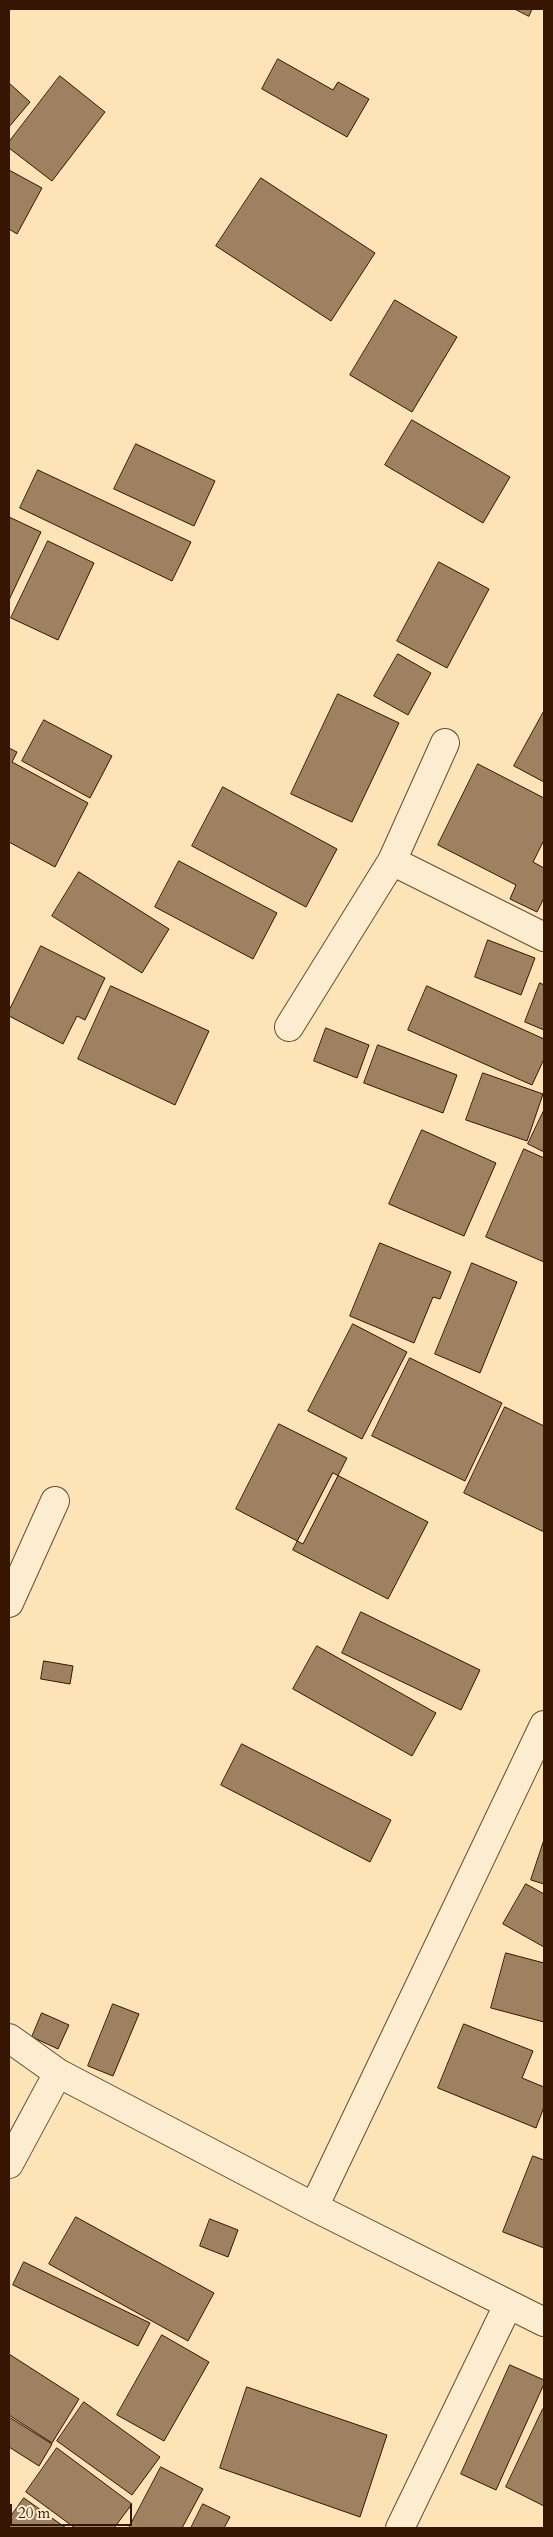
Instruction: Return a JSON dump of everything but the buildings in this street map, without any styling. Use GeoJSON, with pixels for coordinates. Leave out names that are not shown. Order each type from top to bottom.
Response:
{"type":"FeatureCollection","features":[{"type":"Feature","properties":{"kind":"street"},"geometry":{"type":"LineString","coordinates":[[289,1028],[392,861],[445,743]]}},
{"type":"Feature","properties":{"kind":"street"},"geometry":{"type":"LineString","coordinates":[[392,861],[544,937]]}},
{"type":"Feature","properties":{"kind":"street"},"geometry":{"type":"LineString","coordinates":[[9,1603],[55,1501]]}},
{"type":"Feature","properties":{"kind":"street"},"geometry":{"type":"LineString","coordinates":[[314,2207],[544,1725]]}},
{"type":"Feature","properties":{"kind":"street"},"geometry":{"type":"LineString","coordinates":[[9,2038],[58,2073],[314,2207],[508,2306],[544,2322]]}},
{"type":"Feature","properties":{"kind":"street"},"geometry":{"type":"LineString","coordinates":[[9,2164],[58,2073]]}},
{"type":"Feature","properties":{"kind":"street"},"geometry":{"type":"LineString","coordinates":[[400,2528],[508,2306]]}}]}
